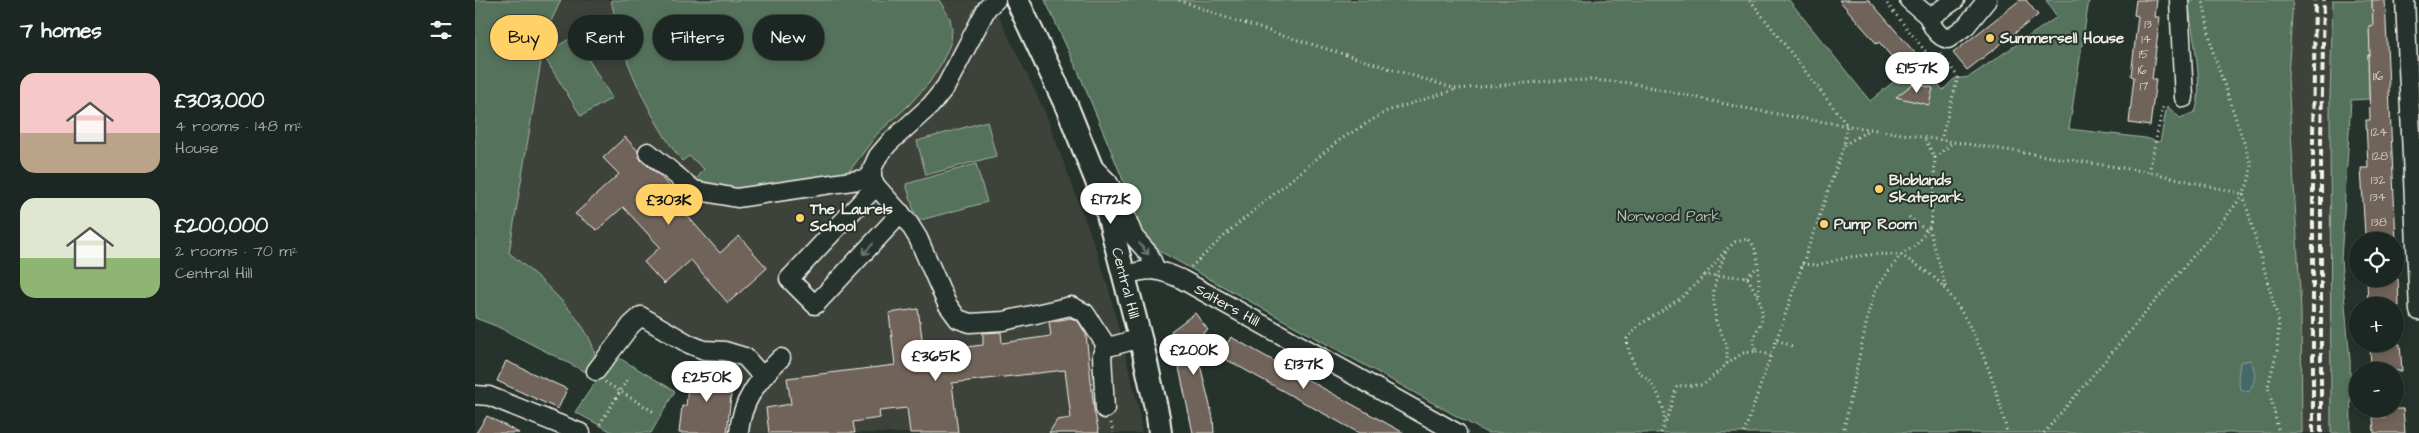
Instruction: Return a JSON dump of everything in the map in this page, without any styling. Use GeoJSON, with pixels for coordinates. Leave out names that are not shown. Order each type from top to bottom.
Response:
{"type":"FeatureCollection","features":[{"type":"Feature","properties":{"kind":"main road","name":"Central Hill"},"geometry":{"type":"LineString","coordinates":[[1017,0],[1091,165],[1112,226],[1141,338],[1159,417],[1160,433]]}},
{"type":"Feature","properties":{"kind":"street"},"geometry":{"type":"LineString","coordinates":[[996,0],[987,8],[946,86],[931,105],[889,143],[878,156],[873,169],[874,182],[901,213],[918,238],[947,304],[958,320],[970,324],[1004,321],[1071,306],[1085,312],[1106,345],[1112,346],[1141,338]]}},
{"type":"Feature","properties":{"kind":"street"},"geometry":{"type":"LineString","coordinates":[[1909,0],[1928,16],[1932,27],[1940,36],[1951,38],[1966,26],[1987,0]]}},
{"type":"Feature","properties":{"kind":"street"},"geometry":{"type":"LineString","coordinates":[[1928,16],[1955,0]]}},
{"type":"Feature","properties":{"kind":"street"},"geometry":{"type":"LineString","coordinates":[[2179,0],[2184,98]]}},
{"type":"Feature","properties":{"kind":"street"},"geometry":{"type":"LineString","coordinates":[[2405,0],[2413,61],[2419,311]]}},
{"type":"Feature","properties":{"kind":"street"},"geometry":{"type":"LineString","coordinates":[[648,152],[694,190],[729,197],[737,198],[874,182]]}},
{"type":"Feature","properties":{"kind":"street"},"geometry":{"type":"LineString","coordinates":[[1091,165],[1108,182],[1121,204],[1134,236],[1149,254],[1155,270]]}},
{"type":"Feature","properties":{"kind":"street"},"geometry":{"type":"LineString","coordinates":[[874,182],[789,279],[815,305],[901,213]]}},
{"type":"Feature","properties":{"kind":"street","name":"Salters Hill"},"geometry":{"type":"LineString","coordinates":[[1125,275],[1146,269],[1155,270],[1181,279],[1457,433]]}},
{"type":"Feature","properties":{"kind":"street"},"geometry":{"type":"LineString","coordinates":[[596,371],[631,325],[641,316],[689,344],[704,350],[725,351],[745,357],[761,376]]}},
{"type":"Feature","properties":{"kind":"street"},"geometry":{"type":"LineString","coordinates":[[1105,409],[1102,355],[1106,345]]}},
{"type":"Feature","properties":{"kind":"street"},"geometry":{"type":"LineString","coordinates":[[739,433],[740,419],[748,398],[761,376],[781,358]]}},
{"type":"Feature","properties":{"kind":"street"},"geometry":{"type":"LineString","coordinates":[[475,395],[489,396],[581,433]]}},
{"type":"Feature","properties":{"kind":"path"},"geometry":{"type":"LineString","coordinates":[[1179,0],[1227,18],[1456,89]]}},
{"type":"Feature","properties":{"kind":"path"},"geometry":{"type":"LineString","coordinates":[[1744,433],[1844,145],[1847,126],[1750,0]]}},
{"type":"Feature","properties":{"kind":"path"},"geometry":{"type":"LineString","coordinates":[[1884,0],[1926,52]]}},
{"type":"Feature","properties":{"kind":"path"},"geometry":{"type":"LineString","coordinates":[[2044,433],[2243,194],[2251,178],[2251,163],[2212,49],[2203,0]]}},
{"type":"Feature","properties":{"kind":"path"},"geometry":{"type":"LineString","coordinates":[[1935,46],[1958,77],[1941,140]]}},
{"type":"Feature","properties":{"kind":"path"},"geometry":{"type":"LineString","coordinates":[[1181,279],[1234,227],[1338,141],[1387,111],[1456,89],[1549,81],[1590,80],[1631,83],[1744,108],[1847,126],[2149,172],[2243,194]]}},
{"type":"Feature","properties":{"kind":"path"},"geometry":{"type":"LineString","coordinates":[[2149,172],[2163,106]]}},
{"type":"Feature","properties":{"kind":"path"},"geometry":{"type":"LineString","coordinates":[[1844,145],[1869,129]]}},
{"type":"Feature","properties":{"kind":"path"},"geometry":{"type":"LineString","coordinates":[[1924,137],[1935,158],[1928,229],[1946,289]]}},
{"type":"Feature","properties":{"kind":"path"},"geometry":{"type":"LineString","coordinates":[[1935,158],[1953,142]]}},
{"type":"Feature","properties":{"kind":"path"},"geometry":{"type":"LineString","coordinates":[[2243,194],[2279,322],[2277,351],[2268,386],[2279,433]]}},
{"type":"Feature","properties":{"kind":"path"},"geometry":{"type":"LineString","coordinates":[[1909,216],[1928,229]]}},
{"type":"Feature","properties":{"kind":"path"},"geometry":{"type":"LineString","coordinates":[[1843,433],[1870,306],[1876,288],[1901,255],[1916,245],[1928,229]]}},
{"type":"Feature","properties":{"kind":"path"},"geometry":{"type":"LineString","coordinates":[[1665,424],[1662,402],[1650,382],[1639,372],[1628,350],[1627,339],[1637,326],[1681,298],[1735,242],[1748,239],[1755,250],[1762,317],[1753,342],[1756,351]]}},
{"type":"Feature","properties":{"kind":"path"},"geometry":{"type":"LineString","coordinates":[[1727,249],[1717,275],[1713,294],[1713,312],[1717,327],[1727,345],[1727,364]]}},
{"type":"Feature","properties":{"kind":"path"},"geometry":{"type":"LineString","coordinates":[[1802,264],[1817,265],[1849,257],[1878,254],[1901,255],[1930,274],[1946,289],[1973,332],[1994,384],[2007,433]]}},
{"type":"Feature","properties":{"kind":"path"},"geometry":{"type":"LineString","coordinates":[[1747,277],[1757,266]]}},
{"type":"Feature","properties":{"kind":"path"},"geometry":{"type":"LineString","coordinates":[[1705,275],[1747,277]]}},
{"type":"Feature","properties":{"kind":"path"},"geometry":{"type":"LineString","coordinates":[[1747,277],[1759,300]]}},
{"type":"Feature","properties":{"kind":"path"},"geometry":{"type":"LineString","coordinates":[[1777,340],[1795,347]]}},
{"type":"Feature","properties":{"kind":"path"},"geometry":{"type":"LineString","coordinates":[[1661,433],[1677,386],[1703,386],[1727,364],[1743,353],[1756,351],[1771,356]]}},
{"type":"Feature","properties":{"kind":"path"},"geometry":{"type":"LineString","coordinates":[[596,371],[598,378],[654,412]]}},
{"type":"Feature","properties":{"kind":"path"},"geometry":{"type":"LineString","coordinates":[[600,424],[629,377]]}},
{"type":"Feature","properties":{"kind":"shaded area","name":"The Laurels School"},"geometry":{"type":"Polygon","coordinates":[[[555,0],[991,0],[1045,112],[1093,241],[1108,286],[1138,406],[1142,433],[731,433],[731,418],[741,389],[739,381],[717,361],[699,358],[644,324],[615,355],[675,391],[651,433],[614,433],[575,412],[597,379],[496,326],[541,60],[558,60],[558,15],[551,15],[555,0]]]}},
{"type":"Feature","properties":{"kind":"shaded area"},"geometry":{"type":"Polygon","coordinates":[[[2215,0],[2355,0],[2354,55],[2341,260],[2350,360],[2349,417],[2351,417],[2351,433],[2292,433],[2215,0]]]}},
{"type":"Feature","properties":{"kind":"green space"},"geometry":{"type":"Polygon","coordinates":[[[475,0],[561,0],[554,15],[490,15],[490,60],[541,60],[509,253],[533,272],[560,299],[584,329],[595,356],[592,375],[496,326],[475,318],[475,0]]]}},
{"type":"Feature","properties":{"kind":"green space"},"geometry":{"type":"Polygon","coordinates":[[[611,0],[939,0],[950,18],[952,30],[951,42],[941,64],[929,83],[908,106],[877,134],[848,173],[732,190],[696,180],[704,169],[689,156],[682,161],[664,135],[647,106],[627,60],[643,60],[643,15],[614,15],[611,0]]]}},
{"type":"Feature","properties":{"kind":"green space","name":"Norwood Park"},"geometry":{"type":"Polygon","coordinates":[[[1045,0],[1789,0],[1870,101],[1919,61],[1943,90],[1954,79],[1969,77],[2057,17],[2046,0],[2089,0],[2069,129],[2145,138],[2160,142],[2167,106],[2180,118],[2195,112],[2198,101],[2198,73],[2188,0],[2293,0],[2288,77],[2301,311],[2302,433],[1487,433],[1161,252],[1140,229],[1121,175],[1081,78],[1045,0]]]}},
{"type":"Feature","properties":{"kind":"green space"},"geometry":{"type":"Polygon","coordinates":[[[2333,0],[2372,0],[2372,10],[2378,10],[2373,25],[2369,26],[2370,42],[2379,54],[2368,55],[2369,99],[2351,100],[2341,260],[2350,360],[2349,417],[2351,417],[2351,433],[2331,433],[2330,97],[2333,0]]]}},
{"type":"Feature","properties":{"kind":"green space"},"geometry":{"type":"Polygon","coordinates":[[[568,40],[568,60],[589,60],[612,98],[581,116],[546,60],[558,60],[558,46],[568,40]]]}},
{"type":"Feature","properties":{"kind":"green space"},"geometry":{"type":"Polygon","coordinates":[[[987,121],[996,156],[926,175],[917,141],[987,121]]]}},
{"type":"Feature","properties":{"kind":"green space"},"geometry":{"type":"Polygon","coordinates":[[[976,164],[987,202],[917,221],[906,184],[976,164]]]}},
{"type":"Feature","properties":{"kind":"green space"},"geometry":{"type":"Polygon","coordinates":[[[614,355],[675,391],[651,433],[614,433],[575,412],[614,355]]]}},
{"type":"Feature","properties":{"kind":"water"},"geometry":{"type":"Polygon","coordinates":[[[2250,360],[2255,376],[2249,392],[2240,389],[2238,377],[2240,362],[2250,360]]]}},
{"type":"Feature","properties":{"kind":"building"},"geometry":{"type":"Polygon","coordinates":[[[1839,0],[1869,0],[1916,54],[1901,68],[1879,42],[1877,44],[1839,0]]]}},
{"type":"Feature","properties":{"kind":"building","name":"Summersell House"},"geometry":{"type":"Polygon","coordinates":[[[2020,0],[2026,0],[2038,15],[1967,70],[1953,53],[2020,0]]]}},
{"type":"Feature","properties":{"kind":"building"},"geometry":{"type":"Polygon","coordinates":[[[2136,0],[2157,0],[2155,17],[2160,17],[2152,79],[2156,79],[2150,126],[2129,123],[2134,77],[2131,76],[2138,16],[2134,15],[2136,0]]]}},
{"type":"Feature","properties":{"kind":"building"},"geometry":{"type":"Polygon","coordinates":[[[2372,0],[2385,0],[2396,232],[2365,232],[2361,168],[2368,168],[2366,120],[2370,120],[2369,26],[2373,25],[2372,0]]]}},
{"type":"Feature","properties":{"kind":"building"},"geometry":{"type":"Polygon","coordinates":[[[1914,83],[1933,88],[1929,105],[1896,97],[1914,83]]]}},
{"type":"Feature","properties":{"kind":"building"},"geometry":{"type":"Polygon","coordinates":[[[625,137],[638,151],[641,160],[659,175],[688,206],[683,211],[720,253],[739,236],[767,268],[728,303],[691,260],[664,284],[644,262],[660,247],[623,207],[597,230],[575,214],[619,174],[603,158],[625,137]]]}},
{"type":"Feature","properties":{"kind":"building"},"geometry":{"type":"Polygon","coordinates":[[[2367,287],[2398,287],[2399,297],[2368,297],[2367,287]]]}},
{"type":"Feature","properties":{"kind":"building"},"geometry":{"type":"Polygon","coordinates":[[[918,309],[924,352],[983,345],[983,333],[1001,332],[1002,343],[1051,336],[1049,322],[1071,318],[1078,321],[1086,334],[1094,410],[1099,433],[1049,433],[1057,420],[1071,418],[1065,370],[952,383],[958,433],[910,433],[907,408],[879,411],[880,418],[853,422],[855,433],[769,433],[766,408],[791,404],[787,378],[895,365],[889,313],[918,309]]]}},
{"type":"Feature","properties":{"kind":"building"},"geometry":{"type":"Polygon","coordinates":[[[1195,313],[1208,330],[1194,340],[1213,418],[1214,433],[1193,433],[1178,363],[1192,360],[1171,331],[1195,313]]]}},
{"type":"Feature","properties":{"kind":"building"},"geometry":{"type":"Polygon","coordinates":[[[1231,337],[1404,433],[1359,433],[1274,386],[1220,356],[1231,337]]]}},
{"type":"Feature","properties":{"kind":"building"},"geometry":{"type":"Polygon","coordinates":[[[2370,352],[2401,352],[2401,362],[2371,362],[2370,352]]]}},
{"type":"Feature","properties":{"kind":"building"},"geometry":{"type":"Polygon","coordinates":[[[506,361],[567,389],[558,409],[497,381],[506,361]]]}},
{"type":"Feature","properties":{"kind":"building"},"geometry":{"type":"Polygon","coordinates":[[[694,364],[712,366],[711,374],[733,376],[727,433],[679,433],[682,406],[686,406],[688,387],[691,387],[694,364]]]}},
{"type":"Feature","properties":{"kind":"building"},"geometry":{"type":"Polygon","coordinates":[[[487,416],[519,433],[476,433],[487,416]]]}},
{"type":"Feature","properties":{"kind":"building"},"geometry":{"type":"Polygon","coordinates":[[[2373,417],[2404,417],[2405,433],[2374,433],[2373,417]]]}},
{"type":"Feature","properties":{"kind":"railway"},"geometry":{"type":"LineString","coordinates":[[2313,433],[2315,0]]}},
{"type":"Feature","properties":{"kind":"railway"},"geometry":{"type":"LineString","coordinates":[[2321,433],[2321,137],[2324,0]]}},
{"type":"Feature","properties":{"kind":"place","name":"Summersell House"},"geometry":{"type":"Point","coordinates":[1990,38]}},
{"type":"Feature","properties":{"kind":"place","name":"Bloblands Skatepark"},"geometry":{"type":"Point","coordinates":[1879,189]}},
{"type":"Feature","properties":{"kind":"place","name":"The Laurels School"},"geometry":{"type":"Point","coordinates":[800,218]}},
{"type":"Feature","properties":{"kind":"place","name":"Pump Room"},"geometry":{"type":"Point","coordinates":[1824,224]}}]}
